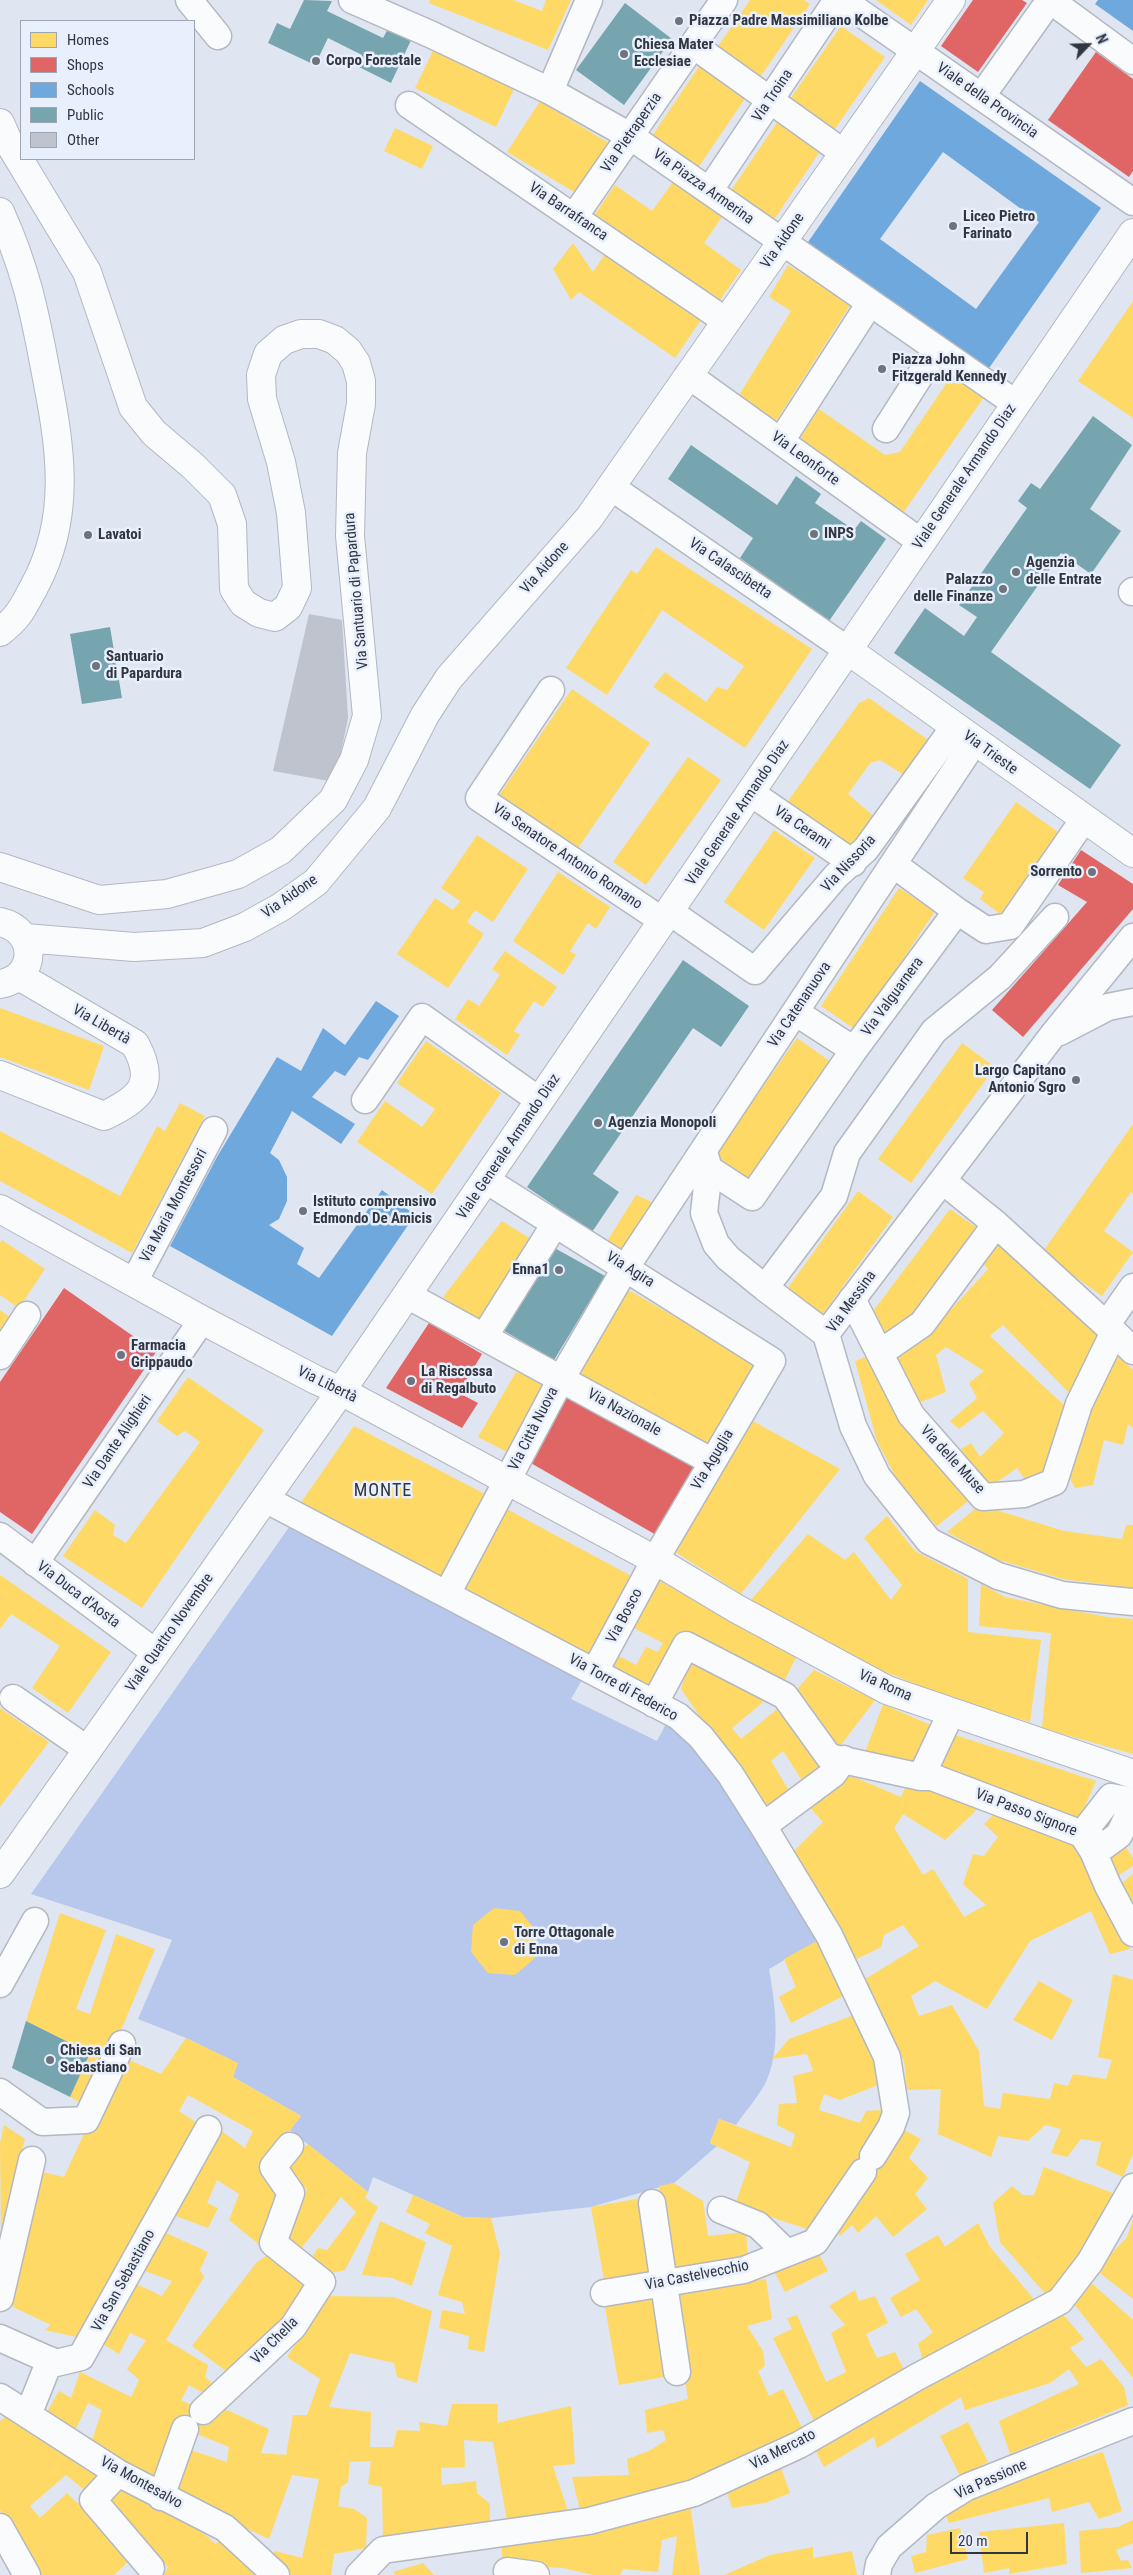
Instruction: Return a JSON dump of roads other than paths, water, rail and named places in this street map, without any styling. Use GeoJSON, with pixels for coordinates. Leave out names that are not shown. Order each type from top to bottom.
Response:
{"type":"FeatureCollection","features":[{"type":"Feature","properties":{"kind":"street"},"geometry":{"type":"LineString","coordinates":[[189,0],[218,36]]}},
{"type":"Feature","properties":{"kind":"street"},"geometry":{"type":"LineString","coordinates":[[550,91],[589,0]]}},
{"type":"Feature","properties":{"kind":"street","name":"Via Pietraperzia"},"geometry":{"type":"LineString","coordinates":[[574,217],[724,0]]}},
{"type":"Feature","properties":{"kind":"street","name":"Via Troina"},"geometry":{"type":"LineString","coordinates":[[709,191],[837,0]]}},
{"type":"Feature","properties":{"kind":"street","name":"Viale della Provincia"},"geometry":{"type":"LineString","coordinates":[[842,0],[1133,202]]}},
{"type":"Feature","properties":{"kind":"street","name":"Via Aidone"},"geometry":{"type":"LineString","coordinates":[[24,938],[134,947],[203,943],[245,927],[281,907],[316,882],[376,808],[425,715],[449,678],[589,518],[951,0]]}},
{"type":"Feature","properties":{"kind":"street"},"geometry":{"type":"LineString","coordinates":[[981,96],[1050,0],[1133,61]]}},
{"type":"Feature","properties":{"kind":"street","name":"Via Piazza Armerina"},"geometry":{"type":"LineString","coordinates":[[362,2],[550,91],[630,136],[1016,403]]}},
{"type":"Feature","properties":{"kind":"street"},"geometry":{"type":"LineString","coordinates":[[693,45],[844,153]]}},
{"type":"Feature","properties":{"kind":"street","name":"Via Barrafranca"},"geometry":{"type":"LineString","coordinates":[[409,105],[726,321]]}},
{"type":"Feature","properties":{"kind":"street","name":"Via Santuario di Papardura"},"geometry":{"type":"LineString","coordinates":[[0,122],[8,141],[87,272],[133,408],[154,433],[193,466],[222,495],[232,524],[234,590],[243,603],[259,612],[275,617],[288,606],[297,588],[292,513],[281,462],[262,399],[261,375],[268,354],[284,340],[301,334],[319,334],[336,340],[348,351],[356,363],[361,381],[361,404],[352,453],[350,536],[367,716],[354,760],[333,800],[281,850],[238,874],[167,894],[99,900],[0,867]]}},
{"type":"Feature","properties":{"kind":"street"},"geometry":{"type":"LineString","coordinates":[[0,212],[26,276],[38,324],[58,435],[61,478],[57,528],[44,569],[18,618],[0,632]]}},
{"type":"Feature","properties":{"kind":"street","name":"Viale Generale Armando Diaz"},"geometry":{"type":"LineString","coordinates":[[341,1391],[1133,233]]}},
{"type":"Feature","properties":{"kind":"street"},"geometry":{"type":"LineString","coordinates":[[781,442],[870,303]]}},
{"type":"Feature","properties":{"kind":"street"},"geometry":{"type":"LineString","coordinates":[[886,429],[937,349]]}},
{"type":"Feature","properties":{"kind":"street","name":"Via Leonforte"},"geometry":{"type":"LineString","coordinates":[[688,375],[921,542]]}},
{"type":"Feature","properties":{"kind":"street","name":"Via Calascibetta"},"geometry":{"type":"LineString","coordinates":[[611,487],[848,651]]}},
{"type":"Feature","properties":{"kind":"street","name":"Via Trieste"},"geometry":{"type":"LineString","coordinates":[[848,651],[1133,853]]}},
{"type":"Feature","properties":{"kind":"street","name":"Via Senatore Antonio Romano"},"geometry":{"type":"LineString","coordinates":[[551,690],[479,798],[666,917],[755,971]]}},
{"type":"Feature","properties":{"kind":"street","name":"Via Nissoria"},"geometry":{"type":"LineString","coordinates":[[755,971],[836,876],[853,863],[866,849],[964,734]]}},
{"type":"Feature","properties":{"kind":"street","name":"Via Catenanuova"},"geometry":{"type":"LineString","coordinates":[[626,1267],[706,1159],[795,1012],[893,864],[964,734]]}},
{"type":"Feature","properties":{"kind":"street","name":"Via Cerami"},"geometry":{"type":"LineString","coordinates":[[751,793],[853,863]]}},
{"type":"Feature","properties":{"kind":"street"},"geometry":{"type":"LineString","coordinates":[[893,864],[986,930],[1010,926],[1084,819]]}},
{"type":"Feature","properties":{"kind":"street","name":"Via Valguarnera"},"geometry":{"type":"LineString","coordinates":[[706,1159],[752,1197],[854,1050],[957,911]]}},
{"type":"Feature","properties":{"kind":"street"},"geometry":{"type":"LineString","coordinates":[[765,1288],[834,1196],[847,1154],[934,1031],[1000,976],[1054,917]]}},
{"type":"Feature","properties":{"kind":"street"},"geometry":{"type":"LineString","coordinates":[[0,922],[10,925],[24,938],[29,954],[28,962],[9,980]]}},
{"type":"Feature","properties":{"kind":"street","name":"Via Messina"},"geometry":{"type":"LineString","coordinates":[[1133,937],[1052,1036],[826,1334],[853,1426],[877,1476],[930,1541],[998,1576],[1044,1590],[1062,1595],[1133,1602]]}},
{"type":"Feature","properties":{"kind":"street","name":"Via Libertà"},"geometry":{"type":"LineString","coordinates":[[0,1076],[104,1116],[126,1105],[144,1084],[145,1063],[135,1044],[9,980]]}},
{"type":"Feature","properties":{"kind":"street"},"geometry":{"type":"LineString","coordinates":[[1052,1036],[1108,1007],[1133,1002]]}},
{"type":"Feature","properties":{"kind":"street"},"geometry":{"type":"LineString","coordinates":[[795,1012],[854,1050]]}},
{"type":"Feature","properties":{"kind":"street"},"geometry":{"type":"LineString","coordinates":[[365,1100],[422,1016],[540,1101]]}},
{"type":"Feature","properties":{"kind":"street","name":"Via Maria Montessori"},"geometry":{"type":"LineString","coordinates":[[134,1282],[214,1130]]}},
{"type":"Feature","properties":{"kind":"street"},"geometry":{"type":"LineString","coordinates":[[706,1159],[704,1213],[716,1244],[728,1258],[826,1334]]}},
{"type":"Feature","properties":{"kind":"street","name":"Via Agira"},"geometry":{"type":"LineString","coordinates":[[486,1180],[772,1361]]}},
{"type":"Feature","properties":{"kind":"street"},"geometry":{"type":"LineString","coordinates":[[943,1181],[996,1224],[1133,1351]]}},
{"type":"Feature","properties":{"kind":"street","name":"Via Libertà"},"geometry":{"type":"LineString","coordinates":[[0,1209],[202,1320],[316,1380],[341,1391],[655,1560]]}},
{"type":"Feature","properties":{"kind":"street"},"geometry":{"type":"LineString","coordinates":[[484,1337],[555,1224]]}},
{"type":"Feature","properties":{"kind":"street"},"geometry":{"type":"LineString","coordinates":[[880,1353],[922,1324],[996,1224]]}},
{"type":"Feature","properties":{"kind":"street","name":"Via Città Nuova"},"geometry":{"type":"LineString","coordinates":[[447,1594],[560,1379],[626,1267]]}},
{"type":"Feature","properties":{"kind":"street","name":"Via delle Muse"},"geometry":{"type":"LineString","coordinates":[[852,1299],[911,1415],[984,1496],[1024,1494],[1054,1482],[1079,1404],[1110,1328],[1133,1287]]}},
{"type":"Feature","properties":{"kind":"street","name":"Via Nazionale"},"geometry":{"type":"LineString","coordinates":[[407,1295],[711,1461]]}},
{"type":"Feature","properties":{"kind":"street"},"geometry":{"type":"LineString","coordinates":[[0,1356],[27,1315]]}},
{"type":"Feature","properties":{"kind":"street","name":"Via Dante Alighieri"},"geometry":{"type":"LineString","coordinates":[[35,1563],[202,1320]]}},
{"type":"Feature","properties":{"kind":"street","name":"Via Aguglia"},"geometry":{"type":"LineString","coordinates":[[655,1560],[711,1461],[772,1361]]}},
{"type":"Feature","properties":{"kind":"street","name":"Viale Quattro Novembre"},"geometry":{"type":"LineString","coordinates":[[0,1874],[341,1391]]}},
{"type":"Feature","properties":{"kind":"street","name":"Via Torre di Federico"},"geometry":{"type":"LineString","coordinates":[[265,1499],[678,1716],[701,1737],[730,1774],[764,1826],[829,1935],[887,2057],[894,2088],[896,2113],[891,2127],[815,2242]]}},
{"type":"Feature","properties":{"kind":"street","name":"Via Duca d'Aosta"},"geometry":{"type":"LineString","coordinates":[[0,1536],[156,1653]]}},
{"type":"Feature","properties":{"kind":"street","name":"Via Bosco"},"geometry":{"type":"LineString","coordinates":[[595,1671],[655,1560]]}},
{"type":"Feature","properties":{"kind":"street","name":"Via Roma"},"geometry":{"type":"LineString","coordinates":[[655,1560],[737,1608],[886,1690],[1133,1774]]}},
{"type":"Feature","properties":{"kind":"street","name":"Via Passo Signore"},"geometry":{"type":"LineString","coordinates":[[654,1704],[686,1645],[785,1696],[829,1757],[844,1758],[921,1777],[932,1777],[1082,1834],[1093,1851],[1108,1886],[1133,1933]]}},
{"type":"Feature","properties":{"kind":"street"},"geometry":{"type":"LineString","coordinates":[[13,1698],[88,1750]]}},
{"type":"Feature","properties":{"kind":"street"},"geometry":{"type":"LineString","coordinates":[[921,1777],[951,1713]]}},
{"type":"Feature","properties":{"kind":"street"},"geometry":{"type":"LineString","coordinates":[[764,1826],[833,1774],[844,1758]]}},
{"type":"Feature","properties":{"kind":"street"},"geometry":{"type":"LineString","coordinates":[[1082,1834],[1112,1797],[1133,1803]]}},
{"type":"Feature","properties":{"kind":"street"},"geometry":{"type":"LineString","coordinates":[[0,1984],[35,1921]]}},
{"type":"Feature","properties":{"kind":"street"},"geometry":{"type":"LineString","coordinates":[[0,2092],[42,2122],[86,2120],[122,2044]]}},
{"type":"Feature","properties":{"kind":"street","name":"Via San Sebastiano"},"geometry":{"type":"LineString","coordinates":[[0,2338],[56,2363],[81,2357],[208,2129]]}},
{"type":"Feature","properties":{"kind":"street","name":"Via Chella"},"geometry":{"type":"LineString","coordinates":[[203,2410],[293,2327],[322,2282],[273,2243],[291,2193],[273,2167],[290,2146]]}},
{"type":"Feature","properties":{"kind":"street"},"geometry":{"type":"LineString","coordinates":[[0,2298],[32,2160]]}},
{"type":"Feature","properties":{"kind":"street","name":"Via Mercato"},"geometry":{"type":"LineString","coordinates":[[369,2572],[383,2550],[590,2521],[694,2493],[799,2444],[917,2377],[1060,2301],[1090,2262],[1133,2187]]}},
{"type":"Feature","properties":{"kind":"street"},"geometry":{"type":"LineString","coordinates":[[652,2203],[676,2372]]}},
{"type":"Feature","properties":{"kind":"street"},"geometry":{"type":"LineString","coordinates":[[721,2210],[758,2225],[787,2253]]}},
{"type":"Feature","properties":{"kind":"street","name":"Via Castelvecchio"},"geometry":{"type":"LineString","coordinates":[[604,2293],[744,2270],[815,2242]]}},
{"type":"Feature","properties":{"kind":"street"},"geometry":{"type":"LineString","coordinates":[[28,2415],[50,2360]]}},
{"type":"Feature","properties":{"kind":"street","name":"Via Montesalvo"},"geometry":{"type":"LineString","coordinates":[[0,2397],[118,2473],[161,2497],[225,2528],[276,2575]]}},
{"type":"Feature","properties":{"kind":"street","name":"Via Passione"},"geometry":{"type":"LineString","coordinates":[[877,2575],[879,2564],[889,2547],[936,2506],[967,2487],[1133,2421]]}},
{"type":"Feature","properties":{"kind":"street"},"geometry":{"type":"LineString","coordinates":[[161,2497],[185,2429]]}},
{"type":"Feature","properties":{"kind":"street"},"geometry":{"type":"LineString","coordinates":[[118,2473],[93,2500],[151,2568]]}},
{"type":"Feature","properties":{"kind":"street"},"geometry":{"type":"LineString","coordinates":[[0,2527],[27,2575]]}},
{"type":"Feature","properties":{"kind":"street"},"geometry":{"type":"LineString","coordinates":[[507,2571],[535,2575]]}},
{"type":"Feature","properties":{"kind":"place","name":"Piazza Padre Massimiliano Kolbe"},"geometry":{"type":"Point","coordinates":[679,21]}},
{"type":"Feature","properties":{"kind":"place","name":"Chiesa Mater Ecclesiae"},"geometry":{"type":"Point","coordinates":[624,54]}},
{"type":"Feature","properties":{"kind":"place","name":"Corpo Forestale"},"geometry":{"type":"Point","coordinates":[316,61]}},
{"type":"Feature","properties":{"kind":"place","name":"Liceo Pietro Farinato"},"geometry":{"type":"Point","coordinates":[953,226]}},
{"type":"Feature","properties":{"kind":"place","name":"Piazza John Fitzgerald Kennedy"},"geometry":{"type":"Point","coordinates":[882,369]}},
{"type":"Feature","properties":{"kind":"place","name":"INPS"},"geometry":{"type":"Point","coordinates":[814,534]}},
{"type":"Feature","properties":{"kind":"place","name":"Lavatoi"},"geometry":{"type":"Point","coordinates":[88,535]}},
{"type":"Feature","properties":{"kind":"place","name":"Agenzia delle Entrate"},"geometry":{"type":"Point","coordinates":[1016,572]}},
{"type":"Feature","properties":{"kind":"place","name":"Palazzo delle Finanze"},"geometry":{"type":"Point","coordinates":[1003,589]}},
{"type":"Feature","properties":{"kind":"place","name":"Santuario di Papardura"},"geometry":{"type":"Point","coordinates":[96,666]}},
{"type":"Feature","properties":{"kind":"place","name":"Sorrento"},"geometry":{"type":"Point","coordinates":[1092,872]}},
{"type":"Feature","properties":{"kind":"place","name":"Largo Capitano Antonio Sgro"},"geometry":{"type":"Point","coordinates":[1076,1080]}},
{"type":"Feature","properties":{"kind":"place","name":"Agenzia Monopoli"},"geometry":{"type":"Point","coordinates":[598,1123]}},
{"type":"Feature","properties":{"kind":"place","name":"Istituto comprensivo Edmondo De Amicis"},"geometry":{"type":"Point","coordinates":[303,1211]}},
{"type":"Feature","properties":{"kind":"place","name":"Enna1"},"geometry":{"type":"Point","coordinates":[559,1270]}},
{"type":"Feature","properties":{"kind":"place","name":"Farmacia Grippaudo"},"geometry":{"type":"Point","coordinates":[121,1355]}},
{"type":"Feature","properties":{"kind":"place","name":"La Riscossa di Regalbuto"},"geometry":{"type":"Point","coordinates":[411,1381]}},
{"type":"Feature","properties":{"kind":"place","name":"Torre Ottagonale di Enna"},"geometry":{"type":"Point","coordinates":[504,1942]}},
{"type":"Feature","properties":{"kind":"place","name":"Chiesa di San Sebastiano"},"geometry":{"type":"Point","coordinates":[50,2060]}},
{"type":"Feature","properties":{"kind":"district","name":"MONTE"},"geometry":{"type":"Point","coordinates":[383,1491]}}]}
